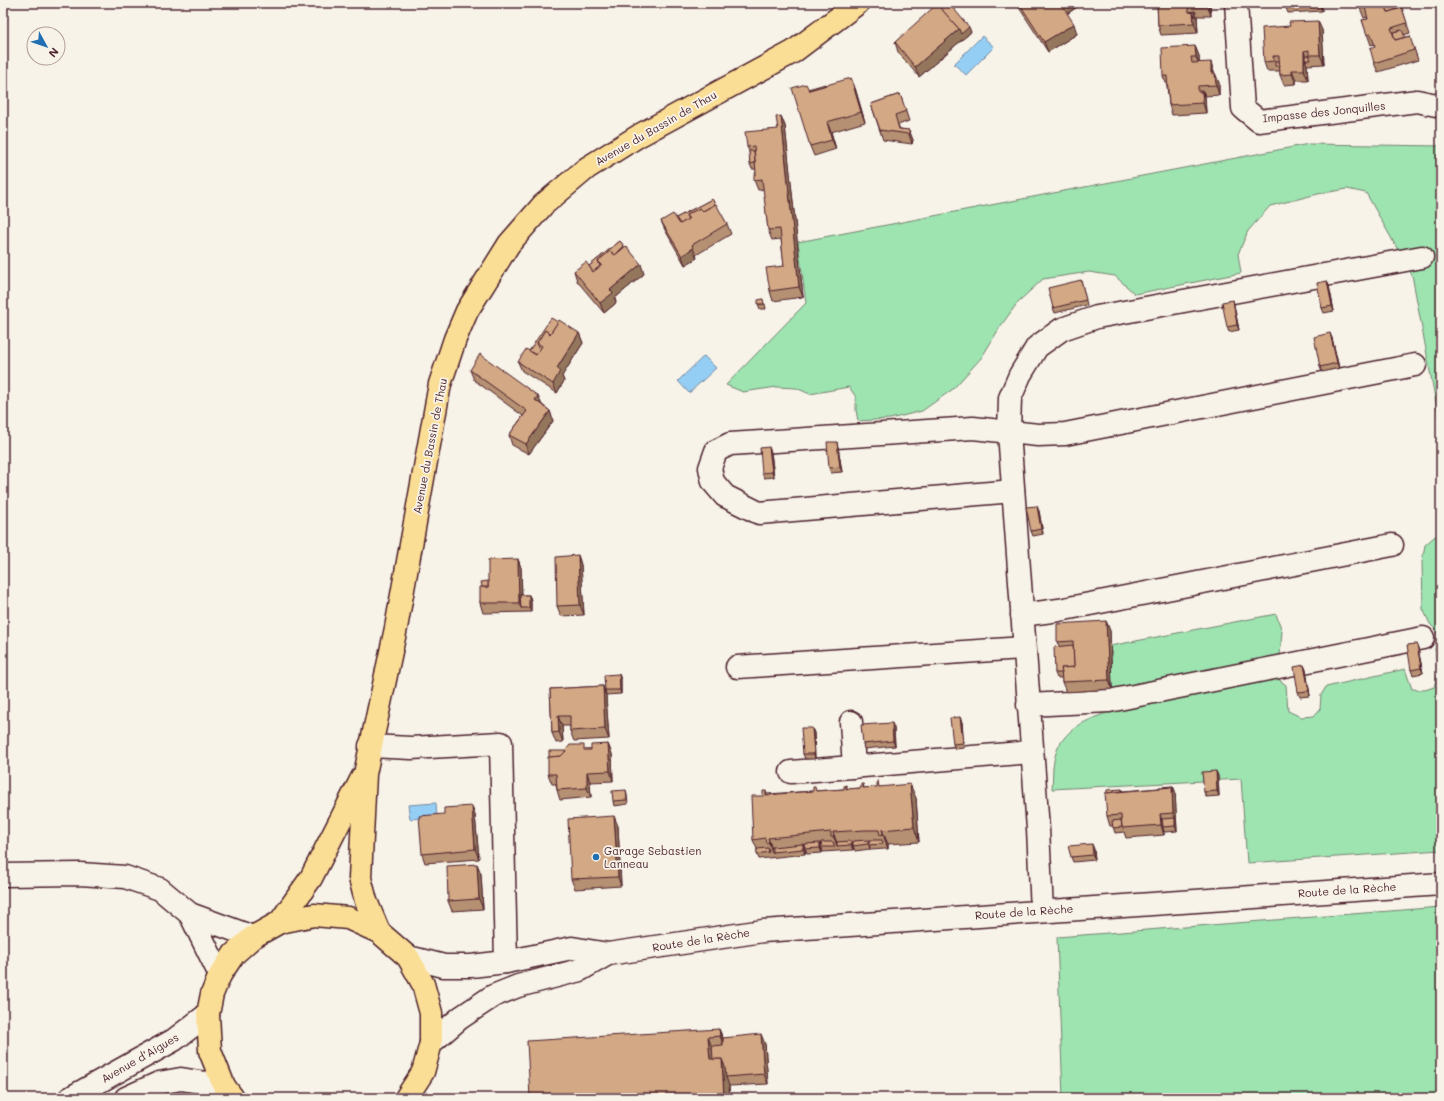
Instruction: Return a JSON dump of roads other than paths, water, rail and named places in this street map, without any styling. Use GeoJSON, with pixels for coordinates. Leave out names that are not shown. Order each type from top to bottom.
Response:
{"type":"FeatureCollection","features":[{"type":"Feature","properties":{"kind":"main road","name":"Avenue du Bassin de Thau"},"geometry":{"type":"LineString","coordinates":[[379,932],[366,901],[360,878],[365,774],[396,628],[440,384],[454,339],[467,312],[509,244],[543,205],[587,168],[640,135],[793,52],[858,3]]}},
{"type":"Feature","properties":{"kind":"main road","name":"Avenue du Bassin de Thau"},"geometry":{"type":"LineString","coordinates":[[280,922],[311,878],[365,774]]}},
{"type":"Feature","properties":{"kind":"main road"},"geometry":{"type":"LineString","coordinates":[[228,1092],[210,1052],[208,1014],[212,994],[220,975],[234,954],[253,937],[280,922],[314,915],[348,918],[379,932],[408,957],[423,984],[431,1013],[430,1044],[422,1072],[406,1098]]}},
{"type":"Feature","properties":{"kind":"street","name":"Impasse des Jonquilles"},"geometry":{"type":"LineString","coordinates":[[1236,3],[1243,108],[1259,121],[1417,101],[1441,106]]}},
{"type":"Feature","properties":{"kind":"street"},"geometry":{"type":"LineString","coordinates":[[1042,911],[1038,828],[1009,432],[1010,398],[1020,374],[1037,347],[1062,329],[1097,317],[1422,256]]}},
{"type":"Feature","properties":{"kind":"street"},"geometry":{"type":"LineString","coordinates":[[1013,491],[759,512],[725,496],[713,482],[710,468],[716,451],[730,444],[973,428],[1038,435],[1065,434],[1415,365]]}},
{"type":"Feature","properties":{"kind":"street"},"geometry":{"type":"LineString","coordinates":[[1022,615],[1059,610],[1392,545]]}},
{"type":"Feature","properties":{"kind":"street"},"geometry":{"type":"LineString","coordinates":[[1028,706],[1109,701],[1423,638]]}},
{"type":"Feature","properties":{"kind":"street"},"geometry":{"type":"LineString","coordinates":[[737,667],[1024,648]]}},
{"type":"Feature","properties":{"kind":"street"},"geometry":{"type":"LineString","coordinates":[[851,722],[854,766]]}},
{"type":"Feature","properties":{"kind":"street"},"geometry":{"type":"LineString","coordinates":[[370,746],[411,748],[501,743],[506,962]]}},
{"type":"Feature","properties":{"kind":"street"},"geometry":{"type":"LineString","coordinates":[[790,772],[1032,752]]}},
{"type":"Feature","properties":{"kind":"street"},"geometry":{"type":"LineString","coordinates":[[3,875],[80,874],[126,877],[160,889],[190,914],[253,937]]}},
{"type":"Feature","properties":{"kind":"street","name":"Route de la Rèche"},"geometry":{"type":"LineString","coordinates":[[408,957],[444,966],[471,966],[506,962],[572,948],[608,954],[763,930],[1441,884]]}},
{"type":"Feature","properties":{"kind":"street"},"geometry":{"type":"LineString","coordinates":[[190,914],[220,975]]}},
{"type":"Feature","properties":{"kind":"street","name":"Route de la Rèche"},"geometry":{"type":"LineString","coordinates":[[430,1044],[460,1018],[493,996],[518,986],[580,970],[608,954]]}},
{"type":"Feature","properties":{"kind":"street","name":"Avenue d’Aigues"},"geometry":{"type":"LineString","coordinates":[[70,1098],[174,1040],[208,1014]]}},
{"type":"Feature","properties":{"kind":"street"},"geometry":{"type":"LineString","coordinates":[[126,1098],[159,1083],[181,1079],[228,1092]]}},
{"type":"Feature","properties":{"kind":"water"},"geometry":{"type":"Polygon","coordinates":[[[982,36],[994,47],[966,75],[954,64],[982,36]]]}},
{"type":"Feature","properties":{"kind":"water"},"geometry":{"type":"Polygon","coordinates":[[[704,356],[716,368],[689,393],[678,381],[704,356]]]}},
{"type":"Feature","properties":{"kind":"water"},"geometry":{"type":"Polygon","coordinates":[[[436,803],[437,817],[410,819],[408,805],[436,803]]]}},
{"type":"Feature","properties":{"kind":"place","name":"Garage Sebastien Lanneau"},"geometry":{"type":"Point","coordinates":[596,857]}}]}
